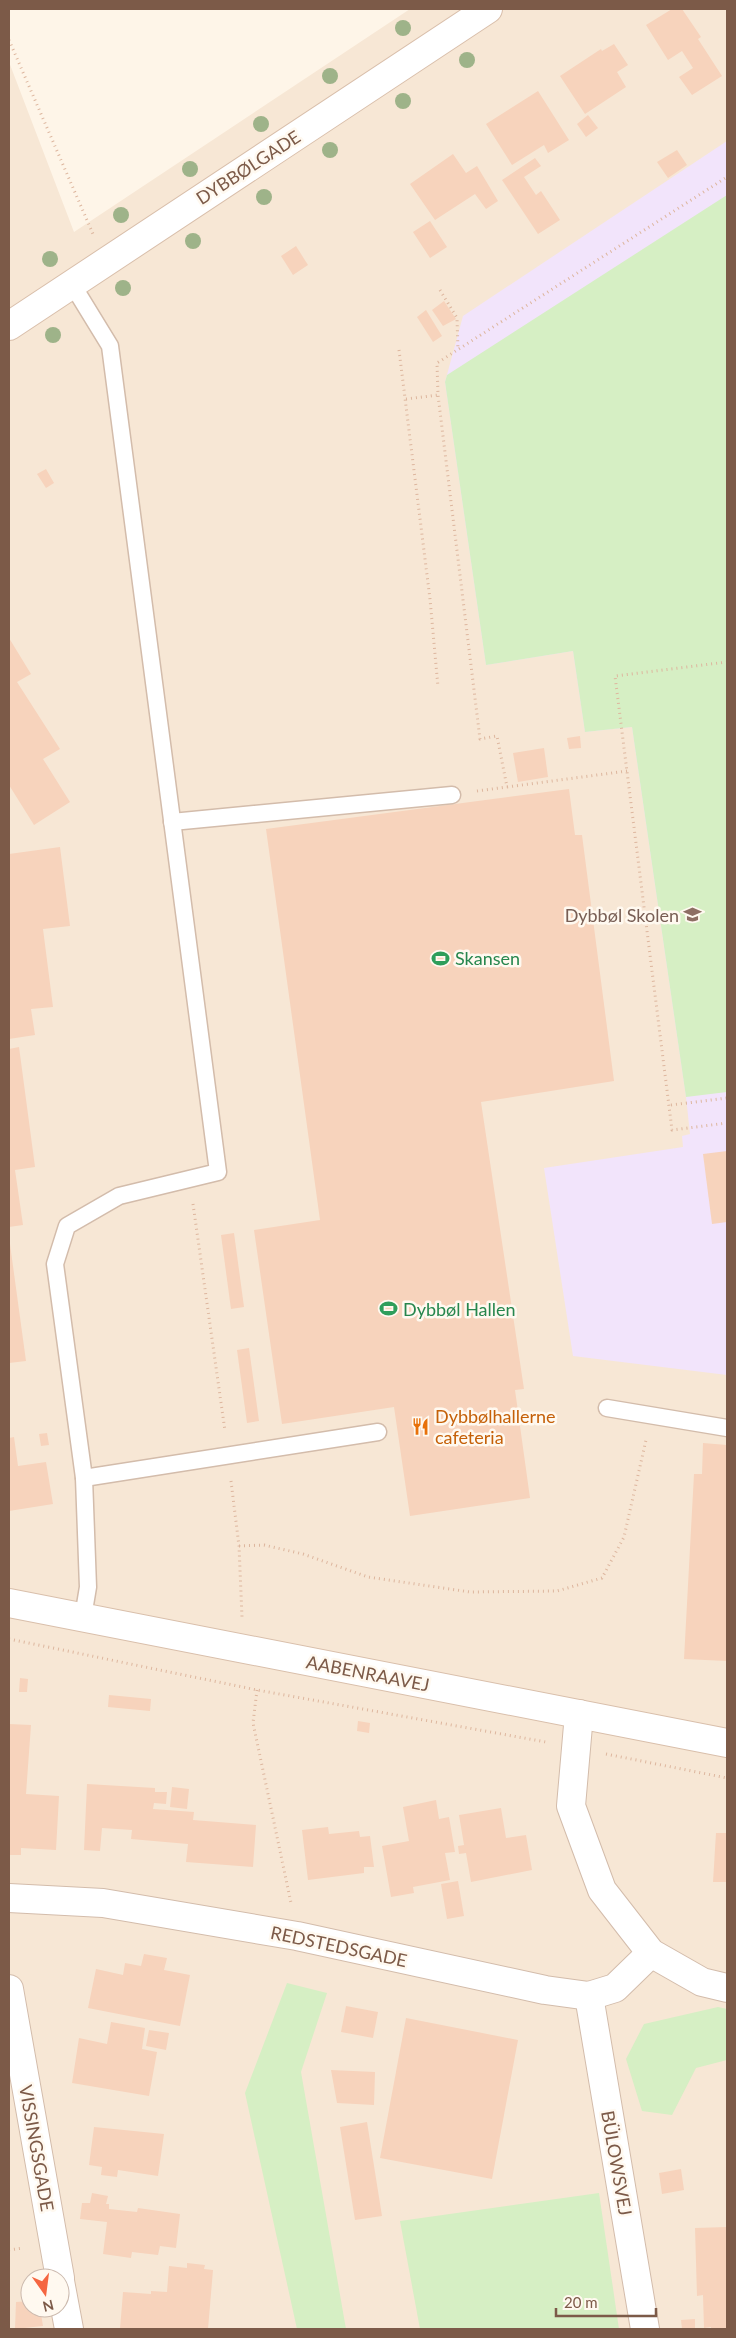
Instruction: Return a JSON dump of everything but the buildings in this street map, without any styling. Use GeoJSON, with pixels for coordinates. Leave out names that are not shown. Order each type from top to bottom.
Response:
{"type":"FeatureCollection","features":[{"type":"Feature","properties":{"kind":"street","name":"DYBBØLGADE"},"geometry":{"type":"LineString","coordinates":[[9,326],[488,9]]}},
{"type":"Feature","properties":{"kind":"street","name":"AABENRAAVEJ"},"geometry":{"type":"LineString","coordinates":[[9,1603],[727,1743]]}},
{"type":"Feature","properties":{"kind":"street"},"geometry":{"type":"LineString","coordinates":[[579,1714],[571,1806],[602,1890],[652,1953],[702,1982],[727,1988]]}},
{"type":"Feature","properties":{"kind":"street","name":"REDSTEDSGADE"},"geometry":{"type":"LineString","coordinates":[[9,1898],[103,1903],[297,1936],[545,1990],[589,1996],[615,1988],[652,1953]]}},
{"type":"Feature","properties":{"kind":"street","name":"VISSINGSGADE"},"geometry":{"type":"LineString","coordinates":[[9,1989],[58,2268]]}},
{"type":"Feature","properties":{"kind":"street","name":"BÜLOWSVEJ"},"geometry":{"type":"LineString","coordinates":[[589,1996],[645,2329]]}},
{"type":"Feature","properties":{"kind":"lane"},"geometry":{"type":"LineString","coordinates":[[72,284],[110,346],[218,1172],[119,1196],[67,1226],[55,1264],[84,1478],[88,1588],[82,1617]]}},
{"type":"Feature","properties":{"kind":"lane"},"geometry":{"type":"LineString","coordinates":[[172,822],[452,795]]}},
{"type":"Feature","properties":{"kind":"lane"},"geometry":{"type":"LineString","coordinates":[[607,1408],[727,1428]]}},
{"type":"Feature","properties":{"kind":"lane"},"geometry":{"type":"LineString","coordinates":[[84,1478],[378,1432]]}},
{"type":"Feature","properties":{"kind":"path"},"geometry":{"type":"LineString","coordinates":[[9,40],[105,262]]}},
{"type":"Feature","properties":{"kind":"path"},"geometry":{"type":"LineString","coordinates":[[627,770],[507,787],[497,736],[480,739],[438,395],[437,364],[727,177]]}},
{"type":"Feature","properties":{"kind":"path"},"geometry":{"type":"LineString","coordinates":[[440,290],[456,318],[458,350]]}},
{"type":"Feature","properties":{"kind":"path"},"geometry":{"type":"LineString","coordinates":[[399,350],[430,600],[438,687]]}},
{"type":"Feature","properties":{"kind":"path"},"geometry":{"type":"LineString","coordinates":[[406,399],[438,395]]}},
{"type":"Feature","properties":{"kind":"path"},"geometry":{"type":"LineString","coordinates":[[727,662],[615,676],[672,1130],[727,1123]]}},
{"type":"Feature","properties":{"kind":"path"},"geometry":{"type":"LineString","coordinates":[[670,1105],[727,1098]]}},
{"type":"Feature","properties":{"kind":"path"},"geometry":{"type":"LineString","coordinates":[[239,1546],[264,1545],[303,1554],[368,1577],[470,1592],[557,1591],[602,1578],[624,1537],[652,1415]]}},
{"type":"Feature","properties":{"kind":"path"},"geometry":{"type":"LineString","coordinates":[[9,1639],[257,1690],[577,1748],[727,1778]]}},
{"type":"Feature","properties":{"kind":"path"},"geometry":{"type":"LineString","coordinates":[[257,1690],[253,1723],[297,1936]]}},
{"type":"Feature","properties":{"kind":"shaded area"},"geometry":{"type":"Polygon","coordinates":[[[410,9],[727,9],[727,2329],[9,2329],[9,62],[74,232],[410,9]]]}},
{"type":"Feature","properties":{"kind":"shaded area","name":"Dybbøl Skolen"},"geometry":{"type":"Polygon","coordinates":[[[727,141],[727,1375],[573,1356],[544,1168],[683,1147],[682,1136],[690,1134],[686,1097],[632,727],[585,732],[573,651],[486,665],[445,382],[463,316],[727,141]]]}},
{"type":"Feature","properties":{"kind":"green space","name":"Dybbøl Skolen"},"geometry":{"type":"Polygon","coordinates":[[[727,195],[727,1092],[686,1097],[632,727],[585,732],[573,651],[486,665],[445,382],[447,375],[727,195]]]}},
{"type":"Feature","properties":{"kind":"green space"},"geometry":{"type":"Polygon","coordinates":[[[287,1983],[327,1993],[301,2072],[346,2329],[297,2329],[245,2093],[287,1983]]]}},
{"type":"Feature","properties":{"kind":"green space"},"geometry":{"type":"Polygon","coordinates":[[[718,2007],[727,2009],[727,2060],[696,2068],[672,2115],[642,2111],[626,2059],[644,2024],[718,2007]]]}},
{"type":"Feature","properties":{"kind":"green space"},"geometry":{"type":"Polygon","coordinates":[[[599,2193],[619,2329],[420,2329],[400,2221],[599,2193]]]}},
{"type":"Feature","properties":{"kind":"place","name":"Dybbøl Skolen"},"geometry":{"type":"Point","coordinates":[693,915]}},
{"type":"Feature","properties":{"kind":"place","name":"Skansen"},"geometry":{"type":"Point","coordinates":[441,958]}},
{"type":"Feature","properties":{"kind":"place","name":"Dybbøl Hallen"},"geometry":{"type":"Point","coordinates":[389,1309]}},
{"type":"Feature","properties":{"kind":"place","name":"Dybbølhallerne cafeteria"},"geometry":{"type":"Point","coordinates":[421,1426]}}]}
